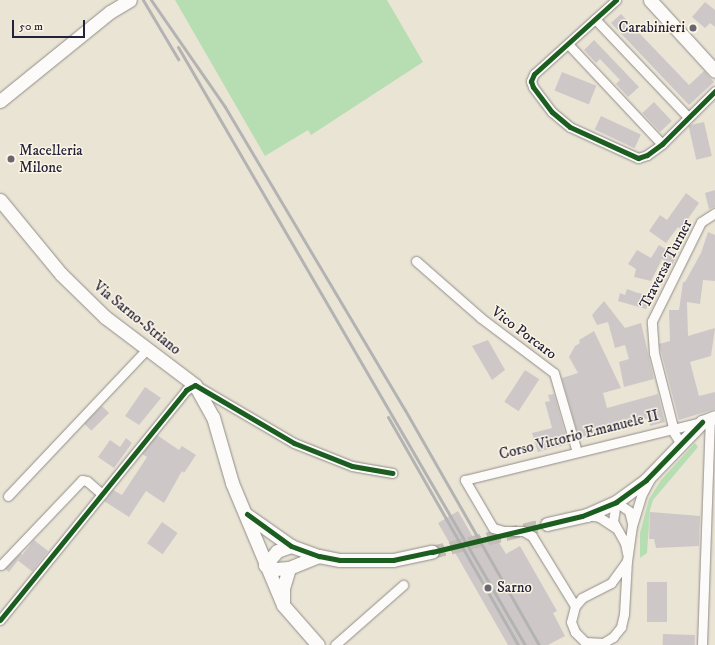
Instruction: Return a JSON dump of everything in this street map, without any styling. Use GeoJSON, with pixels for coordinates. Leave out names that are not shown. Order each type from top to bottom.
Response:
{"type":"FeatureCollection","features":[{"type":"Feature","properties":{"kind":"main road"},"geometry":{"type":"LineString","coordinates":[[0,101],[110,12],[130,0]]}},
{"type":"Feature","properties":{"kind":"main road"},"geometry":{"type":"LineString","coordinates":[[650,0],[715,71]]}},
{"type":"Feature","properties":{"kind":"main road","name":"Via Sarno-Striano"},"geometry":{"type":"LineString","coordinates":[[0,200],[61,274],[105,317],[195,385]]}},
{"type":"Feature","properties":{"kind":"main road"},"geometry":{"type":"LineString","coordinates":[[195,385],[213,416],[232,483],[247,514],[265,565],[283,605],[318,645]]}},
{"type":"Feature","properties":{"kind":"main road"},"geometry":{"type":"LineString","coordinates":[[547,524],[587,515],[616,502],[652,474],[681,444],[709,419]]}},
{"type":"Feature","properties":{"kind":"main road"},"geometry":{"type":"LineString","coordinates":[[247,514],[290,546],[319,556],[340,560],[394,560],[432,552]]}},
{"type":"Feature","properties":{"kind":"main road"},"geometry":{"type":"LineString","coordinates":[[265,565],[277,551],[290,546]]}},
{"type":"Feature","properties":{"kind":"main road"},"geometry":{"type":"LineString","coordinates":[[265,565],[275,569],[289,568],[319,556]]}},
{"type":"Feature","properties":{"kind":"main road"},"geometry":{"type":"LineString","coordinates":[[283,605],[283,588],[289,568]]}},
{"type":"Feature","properties":{"kind":"street"},"geometry":{"type":"LineString","coordinates":[[616,0],[534,74],[531,81],[552,112],[570,127],[627,155],[643,156],[662,144],[687,116],[715,91]]}},
{"type":"Feature","properties":{"kind":"street"},"geometry":{"type":"LineString","coordinates":[[595,19],[687,116]]}},
{"type":"Feature","properties":{"kind":"street"},"geometry":{"type":"LineString","coordinates":[[568,44],[662,144]]}},
{"type":"Feature","properties":{"kind":"street","name":"Traversa Turner"},"geometry":{"type":"LineString","coordinates":[[681,444],[672,427],[654,353],[652,321],[701,222],[715,212]]}},
{"type":"Feature","properties":{"kind":"street","name":"Vico Porcaro"},"geometry":{"type":"LineString","coordinates":[[416,260],[481,318],[554,373],[577,452]]}},
{"type":"Feature","properties":{"kind":"street"},"geometry":{"type":"LineString","coordinates":[[8,496],[147,349]]}},
{"type":"Feature","properties":{"kind":"street"},"geometry":{"type":"LineString","coordinates":[[0,620],[186,390],[195,385],[294,443],[352,466],[392,473]]}},
{"type":"Feature","properties":{"kind":"street"},"geometry":{"type":"LineString","coordinates":[[702,645],[709,419]]}},
{"type":"Feature","properties":{"kind":"street","name":"Corso Vittorio Emanuele II"},"geometry":{"type":"LineString","coordinates":[[575,606],[532,536],[523,531],[504,531],[493,528],[465,480],[672,427],[709,419]]}},
{"type":"Feature","properties":{"kind":"street"},"geometry":{"type":"LineString","coordinates":[[632,526],[628,511],[616,502],[613,514],[616,528],[625,543],[627,558],[611,583],[582,598],[575,606],[571,622],[579,638],[597,644],[613,637],[623,621],[627,558],[632,526],[642,494],[652,474]]}},
{"type":"Feature","properties":{"kind":"street"},"geometry":{"type":"LineString","coordinates":[[1,565],[82,480],[87,481],[102,494]]}},
{"type":"Feature","properties":{"kind":"street"},"geometry":{"type":"LineString","coordinates":[[587,515],[599,517],[616,528]]}},
{"type":"Feature","properties":{"kind":"street"},"geometry":{"type":"LineString","coordinates":[[335,645],[403,585]]}},
{"type":"Feature","properties":{"kind":"green space"},"geometry":{"type":"Polygon","coordinates":[[[175,0],[387,0],[423,62],[311,135],[308,130],[265,156],[175,0]]]}},
{"type":"Feature","properties":{"kind":"green space"},"geometry":{"type":"Polygon","coordinates":[[[695,443],[698,447],[653,500],[650,510],[647,553],[640,558],[640,533],[649,499],[661,480],[695,443]]]}},
{"type":"Feature","properties":{"kind":"building"},"geometry":{"type":"Polygon","coordinates":[[[705,2],[715,10],[715,27],[710,23],[705,28],[692,17],[705,2]]]}},
{"type":"Feature","properties":{"kind":"building"},"geometry":{"type":"Polygon","coordinates":[[[621,14],[689,85],[704,71],[714,82],[689,105],[611,23],[621,14]]]}},
{"type":"Feature","properties":{"kind":"building"},"geometry":{"type":"Polygon","coordinates":[[[594,40],[639,87],[628,97],[616,84],[620,80],[600,59],[596,63],[584,50],[594,40]]]}},
{"type":"Feature","properties":{"kind":"building"},"geometry":{"type":"Polygon","coordinates":[[[562,72],[596,86],[589,104],[555,91],[562,72]]]}},
{"type":"Feature","properties":{"kind":"building"},"geometry":{"type":"Polygon","coordinates":[[[654,102],[672,121],[660,132],[642,113],[654,102]]]}},
{"type":"Feature","properties":{"kind":"building"},"geometry":{"type":"Polygon","coordinates":[[[601,116],[641,135],[635,148],[595,130],[601,116]]]}},
{"type":"Feature","properties":{"kind":"building"},"geometry":{"type":"Polygon","coordinates":[[[704,122],[712,156],[696,160],[688,126],[704,122]]]}},
{"type":"Feature","properties":{"kind":"building"},"geometry":{"type":"Polygon","coordinates":[[[715,190],[715,207],[709,209],[705,193],[715,190]]]}},
{"type":"Feature","properties":{"kind":"building"},"geometry":{"type":"Polygon","coordinates":[[[686,193],[699,203],[681,229],[678,227],[666,243],[649,231],[660,215],[667,220],[686,193]]]}},
{"type":"Feature","properties":{"kind":"building"},"geometry":{"type":"Polygon","coordinates":[[[708,232],[715,235],[715,281],[703,280],[700,304],[687,302],[688,336],[715,328],[711,356],[690,362],[699,396],[715,392],[715,409],[679,420],[659,344],[670,341],[669,310],[679,310],[683,282],[685,282],[701,253],[708,232]]]}},
{"type":"Feature","properties":{"kind":"building"},"geometry":{"type":"Polygon","coordinates":[[[659,245],[677,256],[672,265],[662,259],[651,281],[634,277],[636,269],[628,264],[637,250],[651,258],[659,245]]]}},
{"type":"Feature","properties":{"kind":"building"},"geometry":{"type":"Polygon","coordinates":[[[627,289],[654,297],[646,309],[618,301],[620,293],[625,295],[627,289]]]}},
{"type":"Feature","properties":{"kind":"building"},"geometry":{"type":"Polygon","coordinates":[[[604,301],[625,328],[641,323],[654,379],[624,387],[619,362],[629,359],[625,345],[615,348],[608,322],[597,325],[592,315],[604,301]]]}},
{"type":"Feature","properties":{"kind":"building"},"geometry":{"type":"Polygon","coordinates":[[[594,331],[621,388],[603,393],[607,408],[658,394],[665,422],[650,426],[649,419],[644,419],[579,438],[562,378],[578,373],[569,357],[575,346],[580,343],[579,340],[594,331]]]}},
{"type":"Feature","properties":{"kind":"building"},"geometry":{"type":"Polygon","coordinates":[[[488,340],[505,370],[492,380],[472,346],[488,340]]]}},
{"type":"Feature","properties":{"kind":"building"},"geometry":{"type":"Polygon","coordinates":[[[525,370],[539,379],[519,411],[504,402],[525,370]]]}},
{"type":"Feature","properties":{"kind":"building"},"geometry":{"type":"Polygon","coordinates":[[[145,387],[161,398],[139,425],[125,416],[145,387]]]}},
{"type":"Feature","properties":{"kind":"building"},"geometry":{"type":"Polygon","coordinates":[[[554,394],[568,444],[538,452],[532,433],[552,428],[545,402],[550,401],[548,395],[554,394]]]}},
{"type":"Feature","properties":{"kind":"building"},"geometry":{"type":"Polygon","coordinates":[[[102,406],[109,413],[91,431],[84,424],[102,406]]]}},
{"type":"Feature","properties":{"kind":"building"},"geometry":{"type":"Polygon","coordinates":[[[157,435],[179,450],[182,446],[196,455],[184,473],[182,471],[164,503],[146,491],[129,517],[104,501],[113,490],[122,495],[147,457],[142,454],[157,435]]]}},
{"type":"Feature","properties":{"kind":"building"},"geometry":{"type":"Polygon","coordinates":[[[126,438],[132,443],[114,468],[98,457],[110,440],[120,447],[126,438]]]}},
{"type":"Feature","properties":{"kind":"building"},"geometry":{"type":"Polygon","coordinates":[[[458,511],[478,546],[495,536],[506,554],[520,546],[557,611],[553,613],[565,636],[548,645],[508,645],[438,523],[458,511]]]}},
{"type":"Feature","properties":{"kind":"building"},"geometry":{"type":"Polygon","coordinates":[[[650,512],[700,516],[699,546],[656,548],[654,539],[649,539],[650,512]]]}},
{"type":"Feature","properties":{"kind":"building"},"geometry":{"type":"Polygon","coordinates":[[[162,522],[178,533],[163,554],[147,543],[162,522]]]}},
{"type":"Feature","properties":{"kind":"building"},"geometry":{"type":"Polygon","coordinates":[[[34,540],[48,551],[32,572],[18,560],[34,540]]]}},
{"type":"Feature","properties":{"kind":"building"},"geometry":{"type":"Polygon","coordinates":[[[21,553],[22,555],[9,572],[5,569],[21,553]]]}},
{"type":"Feature","properties":{"kind":"building"},"geometry":{"type":"Polygon","coordinates":[[[647,582],[667,582],[667,622],[647,622],[647,582]]]}},
{"type":"Feature","properties":{"kind":"building"},"geometry":{"type":"Polygon","coordinates":[[[663,634],[695,635],[695,645],[663,645],[663,634]]]}},
{"type":"Feature","properties":{"kind":"tunnel"},"geometry":{"type":"LineString","coordinates":[[432,552],[547,524]]}},
{"type":"Feature","properties":{"kind":"railway"},"geometry":{"type":"LineString","coordinates":[[143,0],[178,59]]}},
{"type":"Feature","properties":{"kind":"railway"},"geometry":{"type":"LineString","coordinates":[[151,0],[225,107],[405,410],[539,645]]}},
{"type":"Feature","properties":{"kind":"railway"},"geometry":{"type":"LineString","coordinates":[[178,47],[525,645]]}},
{"type":"Feature","properties":{"kind":"railway"},"geometry":{"type":"LineString","coordinates":[[388,417],[518,645]]}},
{"type":"Feature","properties":{"kind":"cycle path"},"geometry":{"type":"LineString","coordinates":[[616,0],[534,74],[531,81],[533,87],[552,112],[570,127],[638,158],[647,155],[662,144],[715,91]]}},
{"type":"Feature","properties":{"kind":"cycle path"},"geometry":{"type":"LineString","coordinates":[[0,620],[186,390],[195,385],[294,443],[352,466],[392,473]]}},
{"type":"Feature","properties":{"kind":"cycle path"},"geometry":{"type":"LineString","coordinates":[[247,514],[291,546],[319,556],[340,560],[393,560],[582,516],[616,502],[646,480],[702,422]]}},
{"type":"Feature","properties":{"kind":"place","name":"Carabinieri"},"geometry":{"type":"Point","coordinates":[693,28]}},
{"type":"Feature","properties":{"kind":"place","name":"Macelleria Milone"},"geometry":{"type":"Point","coordinates":[11,159]}},
{"type":"Feature","properties":{"kind":"place","name":"Sarno"},"geometry":{"type":"Point","coordinates":[488,588]}}]}
